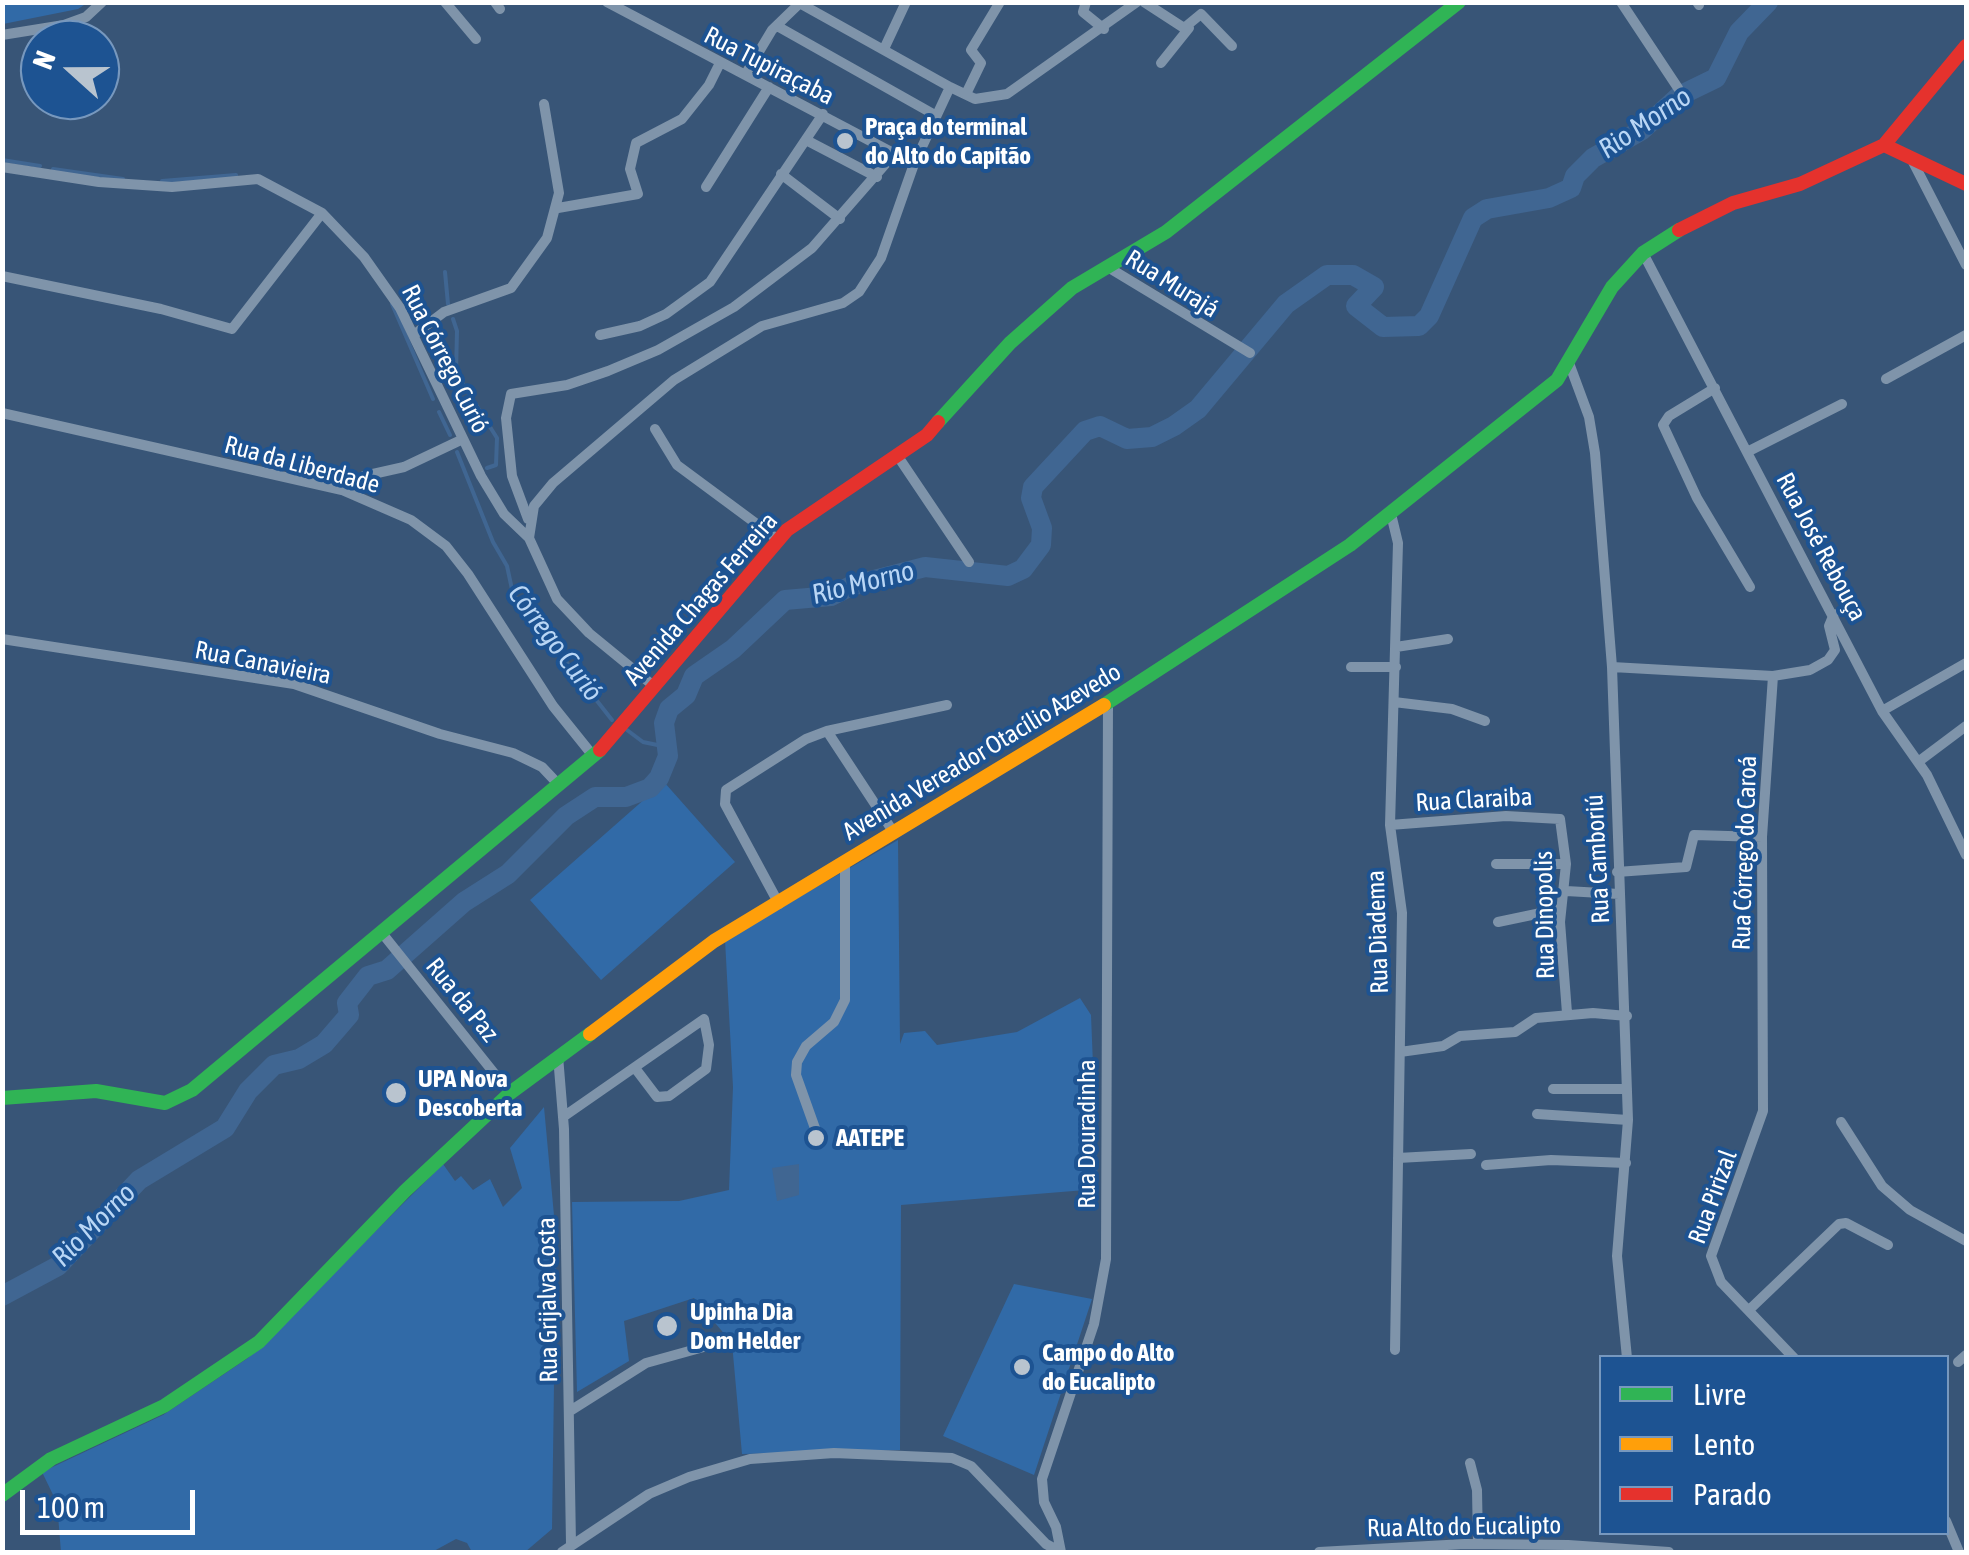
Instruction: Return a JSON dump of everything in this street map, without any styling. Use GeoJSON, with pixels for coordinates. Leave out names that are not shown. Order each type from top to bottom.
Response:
{"type":"FeatureCollection","features":[{"type":"Feature","properties":{"kind":"main road","name":"Avenida Chagas Ferreira"},"geometry":{"type":"LineString","coordinates":[[2,1098],[96,1091],[173,1102],[386,937],[594,758],[777,539],[807,515],[900,460],[953,410],[1010,342],[1072,288],[1166,232],[1459,2]]}},
{"type":"Feature","properties":{"kind":"main road","name":"Avenida Vereador Otacílio Azevedo"},"geometry":{"type":"LineString","coordinates":[[2,1495],[51,1459],[164,1406],[259,1342],[406,1191],[510,1092],[744,919],[779,904],[1108,702],[1391,514],[1530,403],[1570,362],[1612,287],[1643,254],[1693,220],[1732,203],[1800,184],[1884,145],[1966,46]]}},
{"type":"Feature","properties":{"kind":"main road"},"geometry":{"type":"LineString","coordinates":[[1884,145],[1966,184]]}},
{"type":"Feature","properties":{"kind":"street"},"geometry":{"type":"LineString","coordinates":[[2,35],[64,25],[86,17],[102,2]]}},
{"type":"Feature","properties":{"kind":"street"},"geometry":{"type":"LineString","coordinates":[[445,2],[476,38]]}},
{"type":"Feature","properties":{"kind":"street","name":"Rua Tupiraçaba"},"geometry":{"type":"LineString","coordinates":[[607,2],[914,164]]}},
{"type":"Feature","properties":{"kind":"street"},"geometry":{"type":"LineString","coordinates":[[884,48],[906,2]]}},
{"type":"Feature","properties":{"kind":"street"},"geometry":{"type":"LineString","coordinates":[[1086,2],[1084,12],[1104,29]]}},
{"type":"Feature","properties":{"kind":"street"},"geometry":{"type":"LineString","coordinates":[[746,75],[776,26],[801,4],[950,87],[985,100],[1006,94],[1140,2],[1189,28]]}},
{"type":"Feature","properties":{"kind":"street"},"geometry":{"type":"LineString","coordinates":[[1621,2],[1678,88]]}},
{"type":"Feature","properties":{"kind":"street"},"geometry":{"type":"LineString","coordinates":[[966,94],[980,65],[971,50],[994,4]]}},
{"type":"Feature","properties":{"kind":"street"},"geometry":{"type":"LineString","coordinates":[[1161,63],[1200,14],[1232,46]]}},
{"type":"Feature","properties":{"kind":"street"},"geometry":{"type":"LineString","coordinates":[[776,26],[935,115]]}},
{"type":"Feature","properties":{"kind":"street"},"geometry":{"type":"LineString","coordinates":[[558,208],[638,194],[630,170],[636,143],[682,119],[709,85],[720,63]]}},
{"type":"Feature","properties":{"kind":"street"},"geometry":{"type":"LineString","coordinates":[[706,187],[769,87]]}},
{"type":"Feature","properties":{"kind":"street"},"geometry":{"type":"LineString","coordinates":[[528,520],[553,483],[674,380],[762,326],[843,303],[859,292],[882,258],[914,164],[950,87]]}},
{"type":"Feature","properties":{"kind":"street"},"geometry":{"type":"LineString","coordinates":[[415,334],[444,312],[511,288],[547,238],[558,208],[544,104]]}},
{"type":"Feature","properties":{"kind":"street"},"geometry":{"type":"LineString","coordinates":[[600,335],[640,326],[690,300],[710,282],[823,114]]}},
{"type":"Feature","properties":{"kind":"street"},"geometry":{"type":"LineString","coordinates":[[806,140],[878,177]]}},
{"type":"Feature","properties":{"kind":"street"},"geometry":{"type":"LineString","coordinates":[[529,538],[528,520],[512,476],[506,418],[511,394],[567,385],[658,350],[780,276],[840,219],[895,153]]}},
{"type":"Feature","properties":{"kind":"street"},"geometry":{"type":"LineString","coordinates":[[1912,160],[1966,265]]}},
{"type":"Feature","properties":{"kind":"street","name":"Rua Córrego Curió"},"geometry":{"type":"LineString","coordinates":[[2,167],[98,182],[172,186],[258,180],[322,213],[364,258],[415,334],[504,514],[529,538],[570,616],[655,687]]}},
{"type":"Feature","properties":{"kind":"street"},"geometry":{"type":"LineString","coordinates":[[782,174],[840,219]]}},
{"type":"Feature","properties":{"kind":"street"},"geometry":{"type":"LineString","coordinates":[[2,276],[160,309],[232,330],[322,213]]}},
{"type":"Feature","properties":{"kind":"street","name":"Rua José Rebouça"},"geometry":{"type":"LineString","coordinates":[[1643,254],[1882,711],[1918,762],[1966,855]]}},
{"type":"Feature","properties":{"kind":"street","name":"Rua Murajá"},"geometry":{"type":"LineString","coordinates":[[1106,266],[1216,336],[1250,353]]}},
{"type":"Feature","properties":{"kind":"street"},"geometry":{"type":"LineString","coordinates":[[1886,379],[1966,334]]}},
{"type":"Feature","properties":{"kind":"street","name":"Rua Camboriú"},"geometry":{"type":"LineString","coordinates":[[1570,362],[1589,417],[1596,453],[1612,667],[1617,872],[1627,1016],[1626,1163],[1616,1228],[1626,1355]]}},
{"type":"Feature","properties":{"kind":"street"},"geometry":{"type":"LineString","coordinates":[[1715,388],[1669,416],[1663,425],[1697,498],[1750,587]]}},
{"type":"Feature","properties":{"kind":"street"},"geometry":{"type":"LineString","coordinates":[[1748,451],[1842,404]]}},
{"type":"Feature","properties":{"kind":"street","name":"Rua da Liberdade"},"geometry":{"type":"LineString","coordinates":[[2,413],[342,490],[411,520],[446,546],[553,706],[594,758]]}},
{"type":"Feature","properties":{"kind":"street"},"geometry":{"type":"LineString","coordinates":[[656,429],[677,465],[777,539]]}},
{"type":"Feature","properties":{"kind":"street"},"geometry":{"type":"LineString","coordinates":[[342,490],[364,476],[404,467],[464,438]]}},
{"type":"Feature","properties":{"kind":"street"},"geometry":{"type":"LineString","coordinates":[[900,460],[968,562]]}},
{"type":"Feature","properties":{"kind":"street","name":"Rua Diadema"},"geometry":{"type":"LineString","coordinates":[[1391,514],[1398,542],[1396,667],[1388,763],[1390,825],[1402,912],[1394,1350]]}},
{"type":"Feature","properties":{"kind":"street"},"geometry":{"type":"LineString","coordinates":[[1612,667],[1773,676],[1810,670],[1828,660],[1835,650],[1829,626],[1834,614]]}},
{"type":"Feature","properties":{"kind":"street"},"geometry":{"type":"LineString","coordinates":[[1396,647],[1448,639]]}},
{"type":"Feature","properties":{"kind":"street","name":"Rua Canavieira"},"geometry":{"type":"LineString","coordinates":[[2,640],[294,684],[440,734],[513,753],[542,768],[559,785]]}},
{"type":"Feature","properties":{"kind":"street"},"geometry":{"type":"LineString","coordinates":[[1882,711],[1966,664]]}},
{"type":"Feature","properties":{"kind":"street"},"geometry":{"type":"LineString","coordinates":[[1351,667],[1396,667]]}},
{"type":"Feature","properties":{"kind":"street","name":"Rua Córrego do Caroá"},"geometry":{"type":"LineString","coordinates":[[1756,1140],[1765,1080],[1762,836],[1773,676]]}},
{"type":"Feature","properties":{"kind":"street","name":"Rua Douradinha"},"geometry":{"type":"LineString","coordinates":[[1061,1552],[1056,1527],[1044,1502],[1042,1479],[1098,1310],[1106,1259],[1108,702]]}},
{"type":"Feature","properties":{"kind":"street"},"geometry":{"type":"LineString","coordinates":[[1394,702],[1452,709],[1485,721]]}},
{"type":"Feature","properties":{"kind":"street"},"geometry":{"type":"LineString","coordinates":[[779,904],[722,798],[726,790],[827,730],[948,705]]}},
{"type":"Feature","properties":{"kind":"street"},"geometry":{"type":"LineString","coordinates":[[1918,762],[1966,726]]}},
{"type":"Feature","properties":{"kind":"street"},"geometry":{"type":"LineString","coordinates":[[827,730],[894,833]]}},
{"type":"Feature","properties":{"kind":"street","name":"Rua Claraiba"},"geometry":{"type":"LineString","coordinates":[[1390,825],[1506,816],[1559,818]]}},
{"type":"Feature","properties":{"kind":"street","name":"Rua Dinopolis"},"geometry":{"type":"LineString","coordinates":[[1559,818],[1566,864],[1566,891],[1560,909],[1567,1014]]}},
{"type":"Feature","properties":{"kind":"street"},"geometry":{"type":"LineString","coordinates":[[1617,872],[1686,866],[1694,835],[1762,836]]}},
{"type":"Feature","properties":{"kind":"street"},"geometry":{"type":"LineString","coordinates":[[816,1132],[800,1090],[797,1062],[806,1046],[834,1022],[844,1000],[845,862]]}},
{"type":"Feature","properties":{"kind":"street"},"geometry":{"type":"LineString","coordinates":[[1496,864],[1566,864]]}},
{"type":"Feature","properties":{"kind":"street"},"geometry":{"type":"LineString","coordinates":[[1566,891],[1619,894]]}},
{"type":"Feature","properties":{"kind":"street"},"geometry":{"type":"LineString","coordinates":[[1498,922],[1560,909]]}},
{"type":"Feature","properties":{"kind":"street","name":"Rua da Paz"},"geometry":{"type":"LineString","coordinates":[[386,937],[510,1092]]}},
{"type":"Feature","properties":{"kind":"street"},"geometry":{"type":"LineString","coordinates":[[1400,1052],[1443,1046],[1460,1036],[1515,1032],[1536,1018],[1567,1014],[1627,1016]]}},
{"type":"Feature","properties":{"kind":"street"},"geometry":{"type":"LineString","coordinates":[[563,1117],[704,1019],[709,1045],[706,1068],[669,1096],[657,1097],[635,1068]]}},
{"type":"Feature","properties":{"kind":"street","name":"Rua Grijalva Costa"},"geometry":{"type":"LineString","coordinates":[[558,1056],[570,1410],[567,1548]]}},
{"type":"Feature","properties":{"kind":"street"},"geometry":{"type":"LineString","coordinates":[[1554,1089],[1627,1088]]}},
{"type":"Feature","properties":{"kind":"street"},"geometry":{"type":"LineString","coordinates":[[1536,1114],[1628,1120]]}},
{"type":"Feature","properties":{"kind":"street"},"geometry":{"type":"LineString","coordinates":[[1841,1122],[1882,1186],[1910,1210],[1966,1240]]}},
{"type":"Feature","properties":{"kind":"street","name":"Rua Pirizal"},"geometry":{"type":"LineString","coordinates":[[1756,1140],[1711,1256],[1713,1270],[1791,1355]]}},
{"type":"Feature","properties":{"kind":"street"},"geometry":{"type":"LineString","coordinates":[[1398,1158],[1471,1154]]}},
{"type":"Feature","properties":{"kind":"street"},"geometry":{"type":"LineString","coordinates":[[1486,1165],[1551,1160],[1626,1163]]}},
{"type":"Feature","properties":{"kind":"street"},"geometry":{"type":"LineString","coordinates":[[1748,1310],[1839,1224],[1846,1223],[1888,1245]]}},
{"type":"Feature","properties":{"kind":"street"},"geometry":{"type":"LineString","coordinates":[[570,1410],[646,1363],[718,1343]]}},
{"type":"Feature","properties":{"kind":"street"},"geometry":{"type":"LineString","coordinates":[[567,1548],[649,1494],[700,1473],[750,1459],[834,1453],[952,1458],[972,1466],[1046,1544],[1061,1552]]}},
{"type":"Feature","properties":{"kind":"street"},"geometry":{"type":"LineString","coordinates":[[1470,1463],[1477,1490],[1478,1544]]}},
{"type":"Feature","properties":{"kind":"street"},"geometry":{"type":"LineString","coordinates":[[1949,1528],[1960,1552]]}},
{"type":"Feature","properties":{"kind":"street"},"geometry":{"type":"LineString","coordinates":[[1642,1535],[1642,1549]]}},
{"type":"Feature","properties":{"kind":"street","name":"Rua Alto do Eucalipto"},"geometry":{"type":"LineString","coordinates":[[1319,1552],[1478,1544],[1669,1552]]}},
{"type":"Feature","properties":{"kind":"shaded area"},"geometry":{"type":"Polygon","coordinates":[[[3,2],[87,2],[78,9],[3,24],[3,2]]]}},
{"type":"Feature","properties":{"kind":"shaded area"},"geometry":{"type":"Polygon","coordinates":[[[664,782],[735,862],[601,980],[530,900],[664,782]]]}},
{"type":"Feature","properties":{"kind":"shaded area","name":"AATEPE"},"geometry":{"type":"Polygon","coordinates":[[[898,840],[900,1044],[904,1033],[925,1031],[937,1045],[1017,1032],[1080,998],[1091,1015],[1098,1189],[901,1205],[900,1450],[742,1454],[732,1343],[694,1298],[624,1321],[629,1361],[577,1392],[572,1202],[679,1201],[729,1190],[733,1087],[725,940],[898,840]]]}},
{"type":"Feature","properties":{"kind":"shaded area"},"geometry":{"type":"Polygon","coordinates":[[[544,1107],[556,1237],[552,1529],[525,1552],[472,1552],[467,1543],[456,1539],[432,1552],[61,1552],[57,1503],[42,1472],[163,1415],[248,1358],[443,1164],[455,1181],[461,1176],[473,1190],[490,1179],[503,1207],[522,1188],[510,1148],[544,1107]]]}},
{"type":"Feature","properties":{"kind":"shaded area"},"geometry":{"type":"Polygon","coordinates":[[[799,1164],[799,1195],[777,1201],[772,1168],[799,1164]]]}},
{"type":"Feature","properties":{"kind":"shaded area"},"geometry":{"type":"Polygon","coordinates":[[[54,1264],[60,1268],[3,1301],[3,1284],[54,1264]]]}},
{"type":"Feature","properties":{"kind":"shaded area","name":"Campo do Alto do Eucalipto"},"geometry":{"type":"Polygon","coordinates":[[[1014,1284],[1092,1299],[1034,1475],[943,1436],[1014,1284]]]}},
{"type":"Feature","properties":{"kind":"waterway","name":"Rio Morno"},"geometry":{"type":"LineString","coordinates":[[2,1296],[58,1266],[139,1180],[225,1128],[248,1091],[274,1065],[299,1059],[324,1044],[349,1015],[347,1003],[368,976],[387,970],[464,902],[508,874],[566,816],[595,797],[626,797],[650,788],[668,756],[664,723],[669,709],[686,695],[694,676],[733,649],[785,600],[831,596],[851,586],[925,567],[1008,576],[1023,569],[1041,545],[1042,528],[1031,498],[1033,487],[1085,431],[1100,426],[1127,439],[1152,437],[1174,426],[1198,409],[1286,304],[1327,275],[1353,275],[1374,287],[1356,306],[1383,327],[1419,326],[1429,316],[1473,218],[1487,209],[1549,198],[1571,188],[1575,176],[1593,158],[1642,130],[1679,96],[1716,78],[1739,32],[1768,2]]}},
{"type":"Feature","properties":{"kind":"waterway","name":"Córrego Curió"},"geometry":{"type":"LineString","coordinates":[[2,160],[40,166]]}},
{"type":"Feature","properties":{"kind":"waterway","name":"Córrego Curió"},"geometry":{"type":"LineString","coordinates":[[53,169],[123,179]]}},
{"type":"Feature","properties":{"kind":"waterway","name":"Córrego Curió"},"geometry":{"type":"LineString","coordinates":[[162,181],[236,175]]}},
{"type":"Feature","properties":{"kind":"waterway"},"geometry":{"type":"LineString","coordinates":[[445,272],[448,304]]}},
{"type":"Feature","properties":{"kind":"waterway","name":"Córrego Curió"},"geometry":{"type":"LineString","coordinates":[[392,304],[433,399]]}},
{"type":"Feature","properties":{"kind":"waterway"},"geometry":{"type":"LineString","coordinates":[[453,319],[457,331],[456,373],[497,438],[496,465],[487,468]]}},
{"type":"Feature","properties":{"kind":"waterway","name":"Córrego Curió"},"geometry":{"type":"LineString","coordinates":[[439,412],[450,435]]}},
{"type":"Feature","properties":{"kind":"waterway","name":"Córrego Curió"},"geometry":{"type":"LineString","coordinates":[[457,452],[493,542],[507,566],[513,594],[612,720]]}},
{"type":"Feature","properties":{"kind":"waterway","name":"Córrego Curió"},"geometry":{"type":"LineString","coordinates":[[627,730],[643,742],[667,747]]}},
{"type":"Feature","properties":{"kind":"traffic: fast"},"geometry":{"type":"LineString","coordinates":[[938,422],[1010,343],[1072,288],[1166,232],[1459,2]]}},
{"type":"Feature","properties":{"kind":"traffic: fast"},"geometry":{"type":"LineString","coordinates":[[1104,705],[1350,545],[1557,380],[1612,287],[1643,253],[1679,230]]}},
{"type":"Feature","properties":{"kind":"traffic: fast"},"geometry":{"type":"LineString","coordinates":[[2,1098],[96,1091],[165,1103],[192,1090],[600,750]]}},
{"type":"Feature","properties":{"kind":"traffic: fast"},"geometry":{"type":"LineString","coordinates":[[2,1495],[51,1459],[164,1406],[259,1342],[405,1191],[510,1093],[590,1034]]}},
{"type":"Feature","properties":{"kind":"traffic: slow"},"geometry":{"type":"LineString","coordinates":[[590,1034],[714,941],[1104,705]]}},
{"type":"Feature","properties":{"kind":"traffic: jam"},"geometry":{"type":"LineString","coordinates":[[1679,230],[1733,203],[1800,184],[1884,145],[1966,46]]}},
{"type":"Feature","properties":{"kind":"traffic: jam"},"geometry":{"type":"LineString","coordinates":[[1884,145],[1966,184]]}},
{"type":"Feature","properties":{"kind":"traffic: jam"},"geometry":{"type":"LineString","coordinates":[[600,750],[787,530],[927,435],[938,422]]}},
{"type":"Feature","properties":{"kind":"place","name":"Praça do terminal do Alto do Capitão"},"geometry":{"type":"Point","coordinates":[845,141]}},
{"type":"Feature","properties":{"kind":"place","name":"UPA Nova Descoberta"},"geometry":{"type":"Point","coordinates":[396,1093]}},
{"type":"Feature","properties":{"kind":"place","name":"AATEPE"},"geometry":{"type":"Point","coordinates":[816,1138]}},
{"type":"Feature","properties":{"kind":"place","name":"Upinha Dia Dom Helder"},"geometry":{"type":"Point","coordinates":[667,1326]}},
{"type":"Feature","properties":{"kind":"place","name":"Campo do Alto do Eucalipto"},"geometry":{"type":"Point","coordinates":[1022,1367]}}]}
